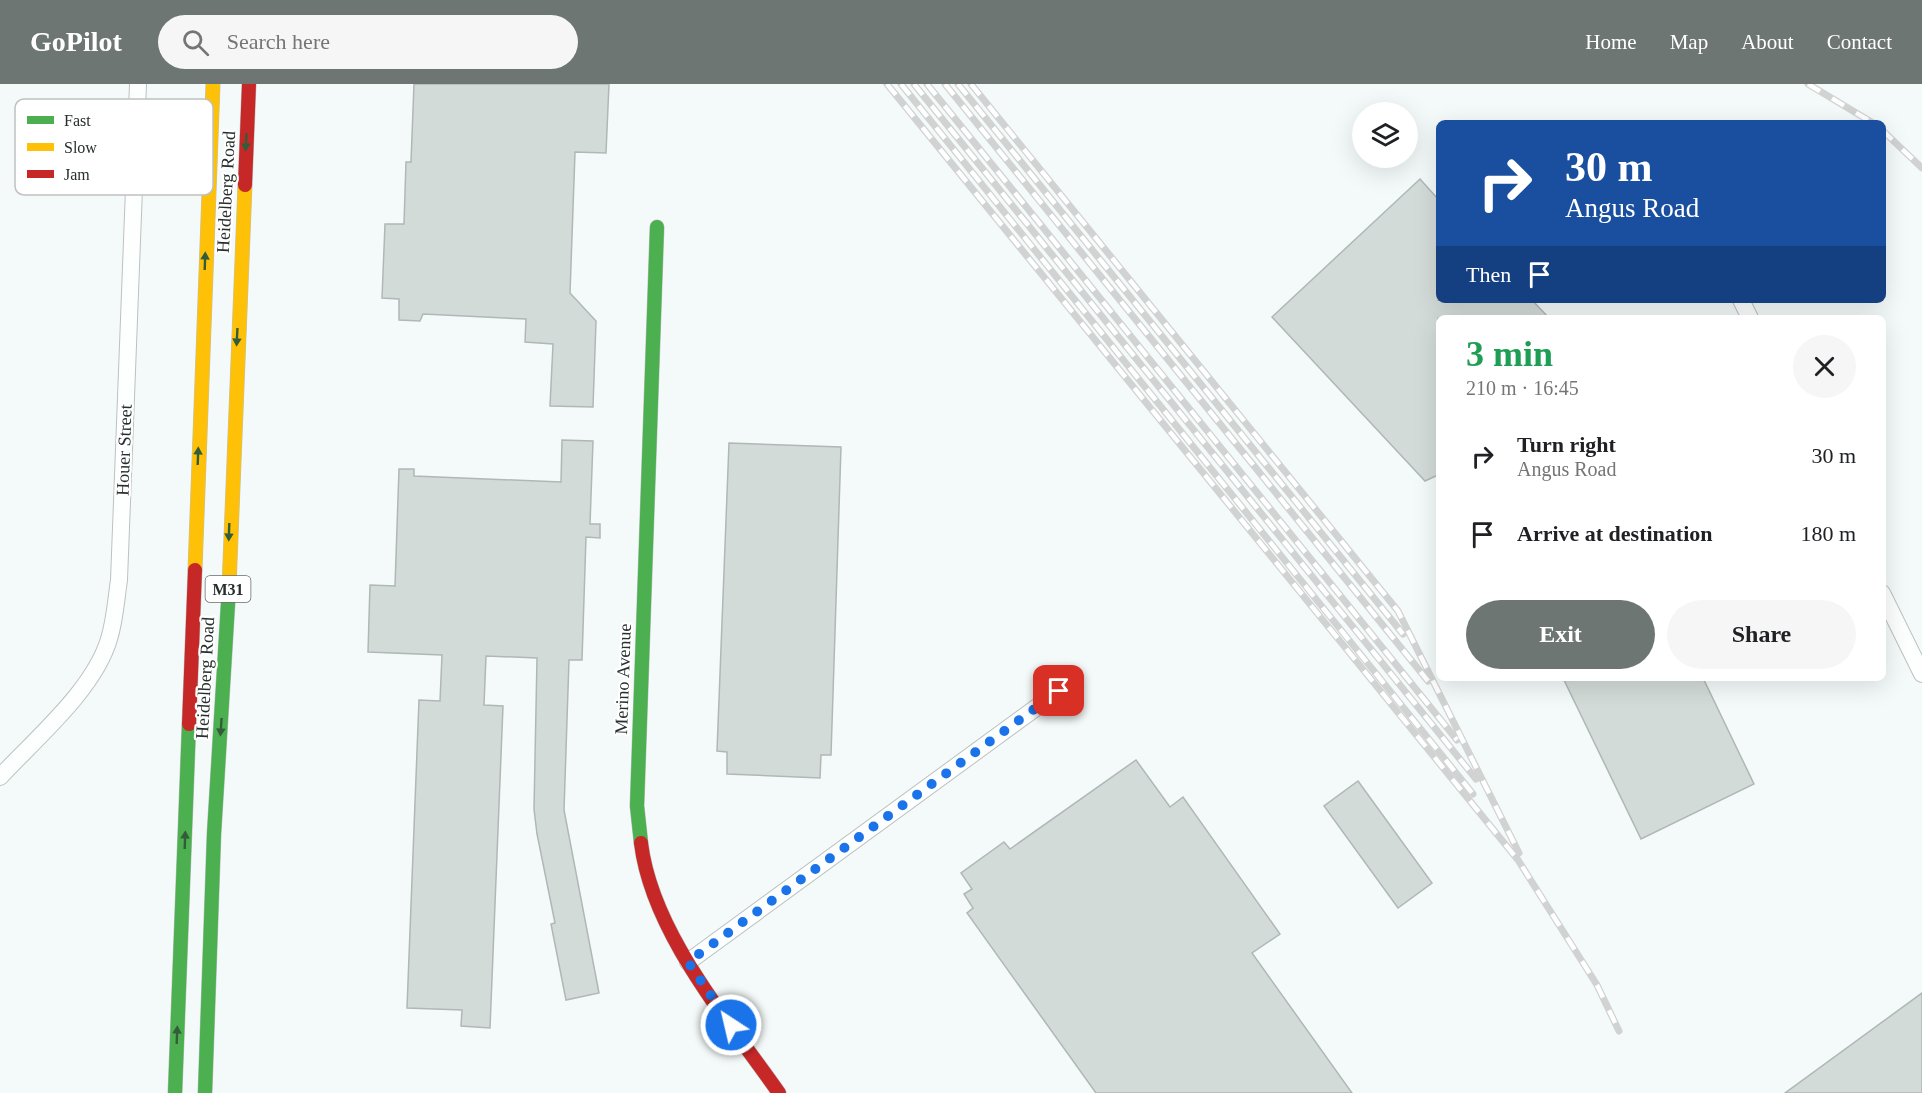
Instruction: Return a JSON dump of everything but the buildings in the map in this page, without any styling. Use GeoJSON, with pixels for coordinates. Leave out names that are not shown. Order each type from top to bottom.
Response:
{"type":"FeatureCollection","features":[{"type":"Feature","properties":{"kind":"main road","name":"Heidelberg Road"},"geometry":{"type":"LineString","coordinates":[[212,99],[213,84]]}},
{"type":"Feature","properties":{"kind":"main road","name":"Heidelberg Road"},"geometry":{"type":"LineString","coordinates":[[205,1093],[214,834],[225,676],[249,84]]}},
{"type":"Feature","properties":{"kind":"main road","name":"Heidelberg Road"},"geometry":{"type":"LineString","coordinates":[[175,1093],[209,195]]}},
{"type":"Feature","properties":{"kind":"main road","name":"Merino Avenue"},"geometry":{"type":"LineString","coordinates":[[657,227],[637,806],[650,885],[658,910],[688,962],[779,1093]]}},
{"type":"Feature","properties":{"kind":"street","name":"Houer Street"},"geometry":{"type":"LineString","coordinates":[[137,99],[138,84]]}},
{"type":"Feature","properties":{"kind":"street","name":"Houer Street"},"geometry":{"type":"LineString","coordinates":[[0,777],[83,685],[98,663],[109,640],[119,580],[134,195]]}},
{"type":"Feature","properties":{"kind":"street"},"geometry":{"type":"LineString","coordinates":[[1886,601],[1922,674]]}},
{"type":"Feature","properties":{"kind":"street"},"geometry":{"type":"LineString","coordinates":[[688,962],[1059,691]]}},
{"type":"Feature","properties":{"kind":"railway"},"geometry":{"type":"LineString","coordinates":[[887,84],[1518,860],[1597,985],[1619,1031]]}},
{"type":"Feature","properties":{"kind":"railway"},"geometry":{"type":"LineString","coordinates":[[901,84],[1473,794]]}},
{"type":"Feature","properties":{"kind":"railway"},"geometry":{"type":"LineString","coordinates":[[914,84],[1476,779]]}},
{"type":"Feature","properties":{"kind":"railway"},"geometry":{"type":"LineString","coordinates":[[927,84],[1457,740]]}},
{"type":"Feature","properties":{"kind":"railway"},"geometry":{"type":"LineString","coordinates":[[945,84],[1428,681]]}},
{"type":"Feature","properties":{"kind":"railway"},"geometry":{"type":"LineString","coordinates":[[958,84],[1403,634]]}},
{"type":"Feature","properties":{"kind":"railway"},"geometry":{"type":"LineString","coordinates":[[971,84],[1398,611],[1519,853]]}},
{"type":"Feature","properties":{"kind":"railway"},"geometry":{"type":"LineString","coordinates":[[1808,84],[1868,120]]}},
{"type":"Feature","properties":{"kind":"railway"},"geometry":{"type":"LineString","coordinates":[[1886,134],[1922,168]]}},
{"type":"Feature","properties":{"kind":"traffic: fast"},"geometry":{"type":"LineString","coordinates":[[641,843],[637,806],[657,227]]}},
{"type":"Feature","properties":{"kind":"traffic: fast"},"geometry":{"type":"LineString","coordinates":[[205,1093],[214,834],[229,587]]}},
{"type":"Feature","properties":{"kind":"traffic: fast"},"geometry":{"type":"LineString","coordinates":[[175,1093],[189,724]]}},
{"type":"Feature","properties":{"kind":"traffic: slow"},"geometry":{"type":"LineString","coordinates":[[212,99],[213,84]]}},
{"type":"Feature","properties":{"kind":"traffic: slow"},"geometry":{"type":"LineString","coordinates":[[229,587],[245,185]]}},
{"type":"Feature","properties":{"kind":"traffic: slow"},"geometry":{"type":"LineString","coordinates":[[195,570],[209,195]]}},
{"type":"Feature","properties":{"kind":"traffic: jam"},"geometry":{"type":"LineString","coordinates":[[245,185],[249,84]]}},
{"type":"Feature","properties":{"kind":"traffic: jam"},"geometry":{"type":"LineString","coordinates":[[189,724],[195,570]]}},
{"type":"Feature","properties":{"kind":"traffic: jam"},"geometry":{"type":"LineString","coordinates":[[641,843],[648,877],[660,910],[676,942],[716,1006],[779,1093]]}},
{"type":"Feature","properties":{"kind":"route"},"geometry":{"type":"LineString","coordinates":[[731,1025],[688,962],[1059,691]]}}]}
